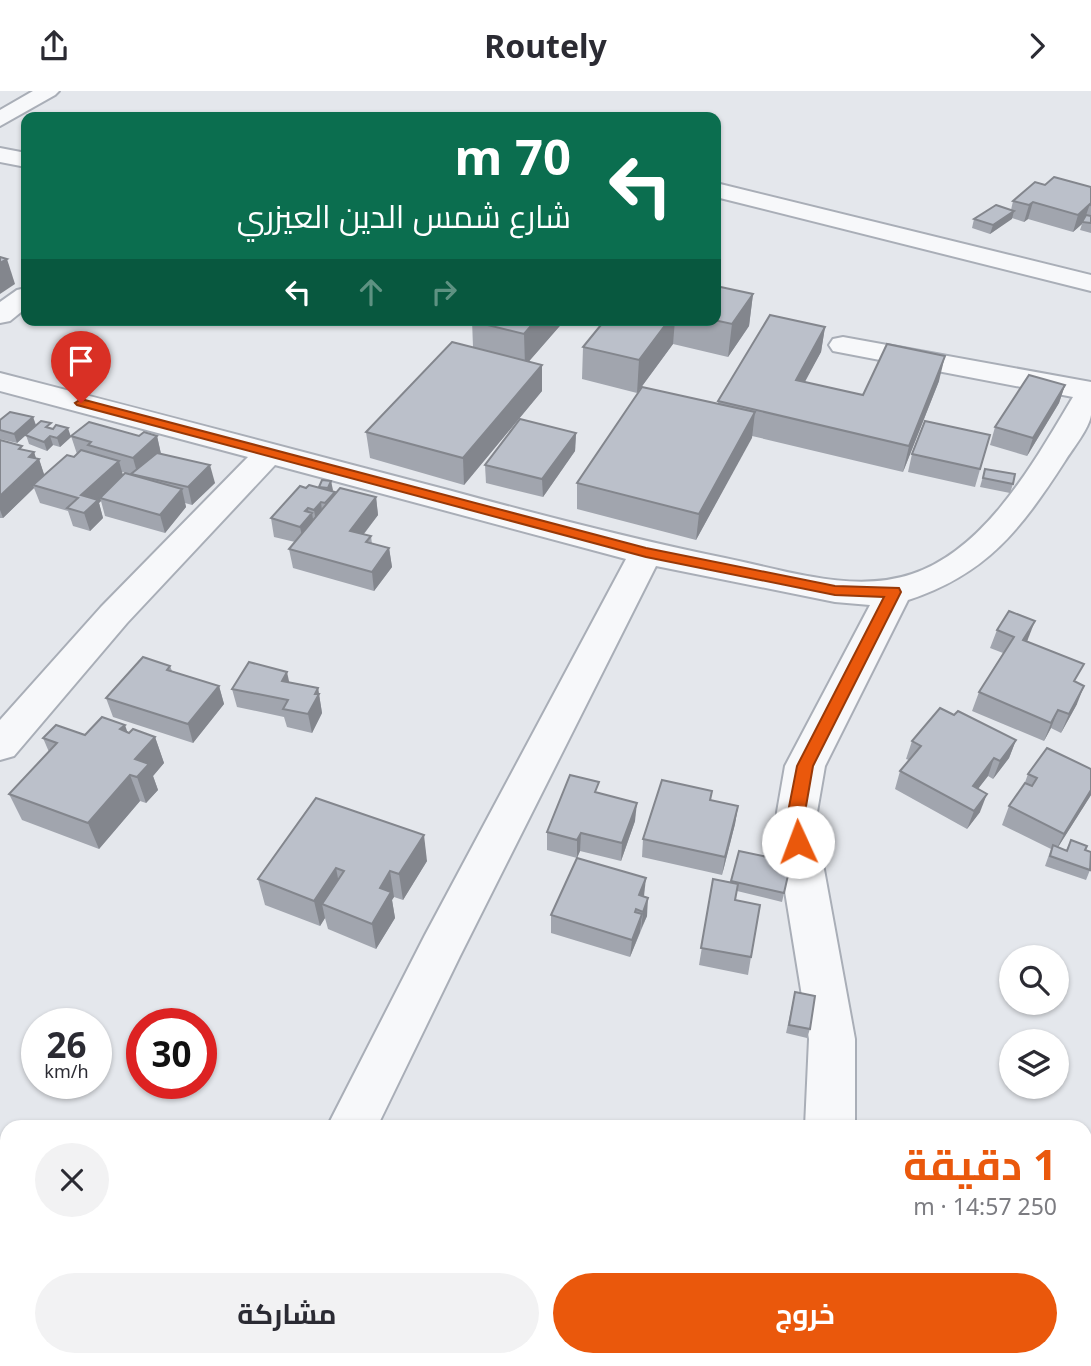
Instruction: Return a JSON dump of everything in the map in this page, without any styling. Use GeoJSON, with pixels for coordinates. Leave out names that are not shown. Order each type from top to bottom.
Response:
{"type":"FeatureCollection","features":[{"type":"Feature","properties":{"kind":"street"},"geometry":{"type":"LineString","coordinates":[[0,119],[48,91]]}},
{"type":"Feature","properties":{"kind":"street"},"geometry":{"type":"LineString","coordinates":[[0,155],[21,159]]}},
{"type":"Feature","properties":{"kind":"street"},"geometry":{"type":"LineString","coordinates":[[721,191],[1091,283]]}},
{"type":"Feature","properties":{"kind":"street"},"geometry":{"type":"LineString","coordinates":[[0,315],[21,300]]}},
{"type":"Feature","properties":{"kind":"street"},"geometry":{"type":"LineString","coordinates":[[0,382],[646,553],[835,591],[864,593],[894,592],[960,564],[1026,499],[1091,392],[843,345]]}},
{"type":"Feature","properties":{"kind":"street"},"geometry":{"type":"LineString","coordinates":[[0,746],[114,615],[270,452]]}},
{"type":"Feature","properties":{"kind":"street"},"geometry":{"type":"LineString","coordinates":[[355,1120],[447,936],[646,553]]}},
{"type":"Feature","properties":{"kind":"street"},"geometry":{"type":"LineString","coordinates":[[830,1120],[832,1039],[798,842],[797,812],[805,766],[894,592]]}},
{"type":"Feature","properties":{"kind":"building"},"geometry":{"type":"Polygon","coordinates":[[[1054,177],[1091,187],[1091,205],[1078,215],[1033,202],[1029,205],[1013,201],[1035,182],[1045,185],[1054,177]]]}},
{"type":"Feature","properties":{"kind":"building"},"geometry":{"type":"Polygon","coordinates":[[[996,205],[1014,211],[993,225],[974,219],[996,205]]]}},
{"type":"Feature","properties":{"kind":"building"},"geometry":{"type":"Polygon","coordinates":[[[1086,215],[1091,216],[1091,223],[1082,222],[1086,215]]]}},
{"type":"Feature","properties":{"kind":"building"},"geometry":{"type":"Polygon","coordinates":[[[721,287],[753,294],[732,324],[721,322],[721,287]]]}},
{"type":"Feature","properties":{"kind":"building"},"geometry":{"type":"Polygon","coordinates":[[[770,315],[825,327],[796,380],[863,395],[887,344],[945,356],[909,446],[718,401],[770,315]]]}},
{"type":"Feature","properties":{"kind":"building"},"geometry":{"type":"Polygon","coordinates":[[[491,326],[531,326],[524,334],[491,326]]]}},
{"type":"Feature","properties":{"kind":"building"},"geometry":{"type":"Polygon","coordinates":[[[600,326],[664,326],[639,360],[583,347],[600,326]]]}},
{"type":"Feature","properties":{"kind":"building"},"geometry":{"type":"Polygon","coordinates":[[[452,342],[542,365],[463,458],[366,432],[452,342]]]}},
{"type":"Feature","properties":{"kind":"building"},"geometry":{"type":"Polygon","coordinates":[[[1029,375],[1065,385],[1033,438],[995,427],[1029,375]]]}},
{"type":"Feature","properties":{"kind":"building"},"geometry":{"type":"Polygon","coordinates":[[[642,387],[755,412],[699,514],[577,483],[642,387]]]}},
{"type":"Feature","properties":{"kind":"building"},"geometry":{"type":"Polygon","coordinates":[[[10,412],[33,417],[14,434],[0,430],[0,420],[10,412]]]}},
{"type":"Feature","properties":{"kind":"building"},"geometry":{"type":"Polygon","coordinates":[[[520,419],[576,433],[542,479],[485,465],[520,419]]]}},
{"type":"Feature","properties":{"kind":"building"},"geometry":{"type":"Polygon","coordinates":[[[41,421],[51,423],[46,427],[53,429],[56,425],[68,428],[57,438],[50,436],[44,442],[25,435],[41,421]]]}},
{"type":"Feature","properties":{"kind":"building"},"geometry":{"type":"Polygon","coordinates":[[[925,421],[990,435],[980,469],[912,454],[925,421]]]}},
{"type":"Feature","properties":{"kind":"building"},"geometry":{"type":"Polygon","coordinates":[[[89,422],[139,436],[144,432],[157,436],[133,458],[88,445],[91,442],[71,436],[89,422]]]}},
{"type":"Feature","properties":{"kind":"building"},"geometry":{"type":"Polygon","coordinates":[[[0,440],[22,446],[19,449],[34,452],[29,457],[39,459],[0,496],[0,440]]]}},
{"type":"Feature","properties":{"kind":"building"},"geometry":{"type":"Polygon","coordinates":[[[81,450],[119,461],[81,495],[98,500],[84,513],[67,508],[78,498],[33,485],[67,455],[74,457],[81,450]]]}},
{"type":"Feature","properties":{"kind":"building"},"geometry":{"type":"Polygon","coordinates":[[[157,453],[210,465],[188,487],[131,474],[157,453]]]}},
{"type":"Feature","properties":{"kind":"building"},"geometry":{"type":"Polygon","coordinates":[[[985,469],[1015,474],[1013,484],[983,478],[985,469]]]}},
{"type":"Feature","properties":{"kind":"building"},"geometry":{"type":"Polygon","coordinates":[[[125,473],[182,489],[160,515],[100,498],[125,473]]]}},
{"type":"Feature","properties":{"kind":"building"},"geometry":{"type":"Polygon","coordinates":[[[322,480],[331,481],[328,488],[319,487],[322,480]]]}},
{"type":"Feature","properties":{"kind":"building"},"geometry":{"type":"Polygon","coordinates":[[[309,485],[335,492],[314,510],[308,508],[305,511],[312,513],[300,527],[271,518],[300,486],[306,488],[309,485]]]}},
{"type":"Feature","properties":{"kind":"building"},"geometry":{"type":"Polygon","coordinates":[[[340,488],[376,497],[350,531],[371,536],[366,542],[389,548],[372,572],[289,549],[340,488]]]}},
{"type":"Feature","properties":{"kind":"building"},"geometry":{"type":"Polygon","coordinates":[[[1009,611],[1035,621],[1023,640],[1084,664],[1074,681],[1084,686],[1069,714],[1058,710],[1051,723],[979,692],[1014,637],[997,630],[1009,611]]]}},
{"type":"Feature","properties":{"kind":"building"},"geometry":{"type":"Polygon","coordinates":[[[143,657],[170,666],[167,670],[219,686],[188,724],[106,698],[143,657]]]}},
{"type":"Feature","properties":{"kind":"building"},"geometry":{"type":"Polygon","coordinates":[[[249,662],[287,672],[282,681],[318,688],[315,694],[319,694],[308,714],[283,709],[288,700],[232,689],[249,662]]]}},
{"type":"Feature","properties":{"kind":"building"},"geometry":{"type":"Polygon","coordinates":[[[940,708],[954,715],[958,711],[1016,740],[1000,761],[994,758],[973,786],[987,794],[974,811],[900,771],[921,746],[912,741],[940,708]]]}},
{"type":"Feature","properties":{"kind":"building"},"geometry":{"type":"Polygon","coordinates":[[[102,717],[125,725],[120,729],[129,733],[133,729],[155,737],[135,759],[149,764],[137,777],[130,775],[88,823],[9,794],[57,743],[43,738],[56,725],[85,735],[102,717]]]}},
{"type":"Feature","properties":{"kind":"building"},"geometry":{"type":"Polygon","coordinates":[[[1047,748],[1091,769],[1091,790],[1064,834],[1009,806],[1025,783],[1032,786],[1037,778],[1028,774],[1047,748]]]}},
{"type":"Feature","properties":{"kind":"building"},"geometry":{"type":"Polygon","coordinates":[[[570,775],[599,782],[595,792],[637,803],[622,843],[581,833],[577,840],[547,832],[570,775]]]}},
{"type":"Feature","properties":{"kind":"building"},"geometry":{"type":"Polygon","coordinates":[[[662,780],[712,791],[710,800],[738,806],[725,857],[643,839],[662,780]]]}},
{"type":"Feature","properties":{"kind":"building"},"geometry":{"type":"Polygon","coordinates":[[[316,798],[424,835],[399,874],[390,871],[380,888],[391,892],[372,924],[322,904],[344,871],[336,868],[314,901],[258,879],[316,798]]]}},
{"type":"Feature","properties":{"kind":"building"},"geometry":{"type":"Polygon","coordinates":[[[1071,840],[1087,846],[1085,850],[1091,852],[1090,870],[1050,856],[1053,845],[1067,851],[1071,840]]]}},
{"type":"Feature","properties":{"kind":"building"},"geometry":{"type":"Polygon","coordinates":[[[739,851],[791,862],[784,893],[731,881],[739,851]]]}},
{"type":"Feature","properties":{"kind":"building"},"geometry":{"type":"Polygon","coordinates":[[[577,858],[646,878],[639,895],[648,898],[643,912],[636,909],[635,912],[642,914],[632,940],[551,915],[577,858]]]}},
{"type":"Feature","properties":{"kind":"building"},"geometry":{"type":"Polygon","coordinates":[[[713,879],[738,884],[735,900],[760,905],[751,957],[701,948],[713,879]]]}},
{"type":"Feature","properties":{"kind":"building"},"geometry":{"type":"Polygon","coordinates":[[[795,992],[815,996],[810,1029],[789,1025],[795,992]]]}},
{"type":"Feature","properties":{"kind":"route"},"geometry":{"type":"LineString","coordinates":[[81,403],[646,553],[835,591],[894,592],[805,766],[797,812],[798,842]]}}]}
